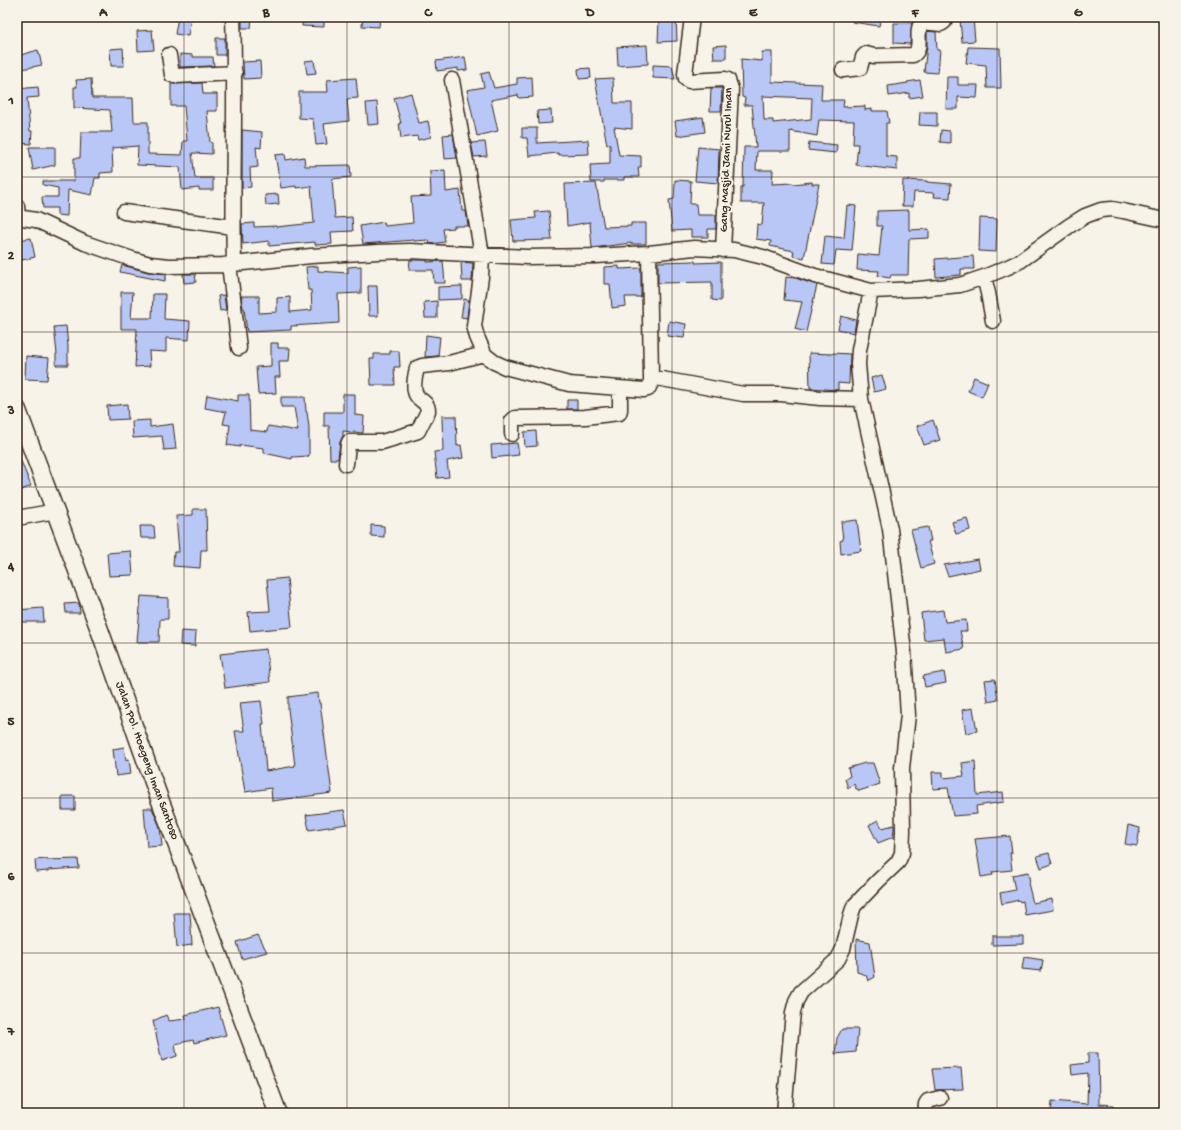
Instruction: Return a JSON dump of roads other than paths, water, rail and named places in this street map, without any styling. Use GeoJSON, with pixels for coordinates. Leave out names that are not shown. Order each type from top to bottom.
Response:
{"type":"FeatureCollection","features":[{"type":"Feature","properties":{"kind":"street"},"geometry":{"type":"LineString","coordinates":[[233,17],[235,73],[232,264],[239,348]]}},
{"type":"Feature","properties":{"kind":"street","name":"Gang Masjid Jami Nurul Iman"},"geometry":{"type":"LineString","coordinates":[[692,17],[685,74],[686,79],[689,81],[728,80],[731,89],[723,250]]}},
{"type":"Feature","properties":{"kind":"street"},"geometry":{"type":"LineString","coordinates":[[842,70],[860,68],[863,56],[866,54],[874,56],[913,55],[917,53],[918,29],[922,22],[941,24],[944,22],[945,17]]}},
{"type":"Feature","properties":{"kind":"street"},"geometry":{"type":"LineString","coordinates":[[169,55],[171,72],[172,75],[175,76],[235,73]]}},
{"type":"Feature","properties":{"kind":"street"},"geometry":{"type":"LineString","coordinates":[[452,80],[482,255],[482,277],[474,326],[484,354],[494,362],[505,366],[569,384],[620,389],[648,389],[651,383],[649,253]]}},
{"type":"Feature","properties":{"kind":"street"},"geometry":{"type":"LineString","coordinates":[[17,214],[30,218],[85,243],[115,254],[150,264],[196,266],[311,256],[410,251],[527,257],[595,256],[649,253],[694,248],[734,250],[763,257],[815,276],[871,291],[918,289],[960,284],[984,277],[1020,261],[1068,226],[1085,216],[1101,210],[1112,209],[1164,220]]}},
{"type":"Feature","properties":{"kind":"street"},"geometry":{"type":"LineString","coordinates":[[124,212],[233,227]]}},
{"type":"Feature","properties":{"kind":"street"},"geometry":{"type":"LineString","coordinates":[[984,277],[991,305],[993,321]]}},
{"type":"Feature","properties":{"kind":"street"},"geometry":{"type":"LineString","coordinates":[[784,1113],[792,1012],[796,1000],[801,992],[838,959],[843,949],[850,915],[854,906],[898,862],[902,853],[902,768],[908,715],[904,652],[890,529],[861,399],[858,364],[859,350],[871,291]]}},
{"type":"Feature","properties":{"kind":"street"},"geometry":{"type":"LineString","coordinates":[[346,464],[349,442],[382,442],[418,431],[428,411],[428,407],[417,396],[415,391],[416,368],[449,363],[484,354]]}},
{"type":"Feature","properties":{"kind":"street"},"geometry":{"type":"LineString","coordinates":[[651,376],[743,394],[781,394],[820,398],[861,399]]}},
{"type":"Feature","properties":{"kind":"street"},"geometry":{"type":"LineString","coordinates":[[512,434],[512,421],[515,418],[585,417],[619,413],[620,389]]}},
{"type":"Feature","properties":{"kind":"street","name":"Jalan Pol. Hoegeng Iman Santoso"},"geometry":{"type":"LineString","coordinates":[[17,409],[107,650],[157,792],[278,1113]]}},
{"type":"Feature","properties":{"kind":"street"},"geometry":{"type":"LineString","coordinates":[[17,518],[56,511]]}},
{"type":"Feature","properties":{"kind":"street"},"geometry":{"type":"LineString","coordinates":[[925,1113],[926,1104],[928,1101],[940,1098]]}}]}
